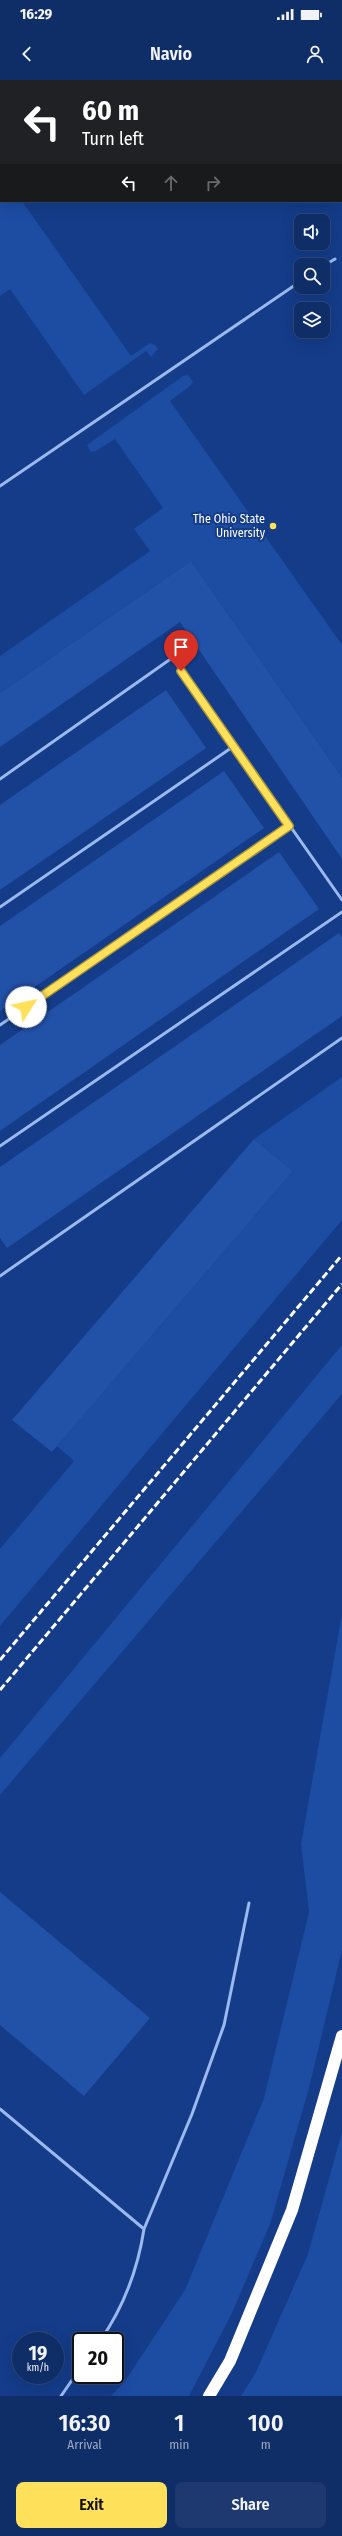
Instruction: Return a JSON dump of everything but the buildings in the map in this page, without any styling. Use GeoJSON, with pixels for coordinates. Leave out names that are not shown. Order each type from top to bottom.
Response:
{"type":"FeatureCollection","features":[{"type":"Feature","properties":{"kind":"highway"},"geometry":{"type":"LineString","coordinates":[[209,2396],[230,2361],[292,2210],[342,2036]]}},
{"type":"Feature","properties":{"kind":"lane"},"geometry":{"type":"LineString","coordinates":[[330,261],[334,258]]}},
{"type":"Feature","properties":{"kind":"lane"},"geometry":{"type":"LineString","coordinates":[[0,486],[294,286]]}},
{"type":"Feature","properties":{"kind":"lane"},"geometry":{"type":"LineString","coordinates":[[0,779],[172,658],[342,900]]}},
{"type":"Feature","properties":{"kind":"lane"},"geometry":{"type":"LineString","coordinates":[[0,907],[234,746]]}},
{"type":"Feature","properties":{"kind":"lane"},"geometry":{"type":"LineString","coordinates":[[0,1025],[289,826]]}},
{"type":"Feature","properties":{"kind":"lane"},"geometry":{"type":"LineString","coordinates":[[0,1146],[342,912]]}},
{"type":"Feature","properties":{"kind":"lane"},"geometry":{"type":"LineString","coordinates":[[0,1276],[342,1038]]}},
{"type":"Feature","properties":{"kind":"lane"},"geometry":{"type":"LineString","coordinates":[[107,2332],[116,2319],[140,2254],[144,2228],[192,2114],[224,2025],[249,1903]]}},
{"type":"Feature","properties":{"kind":"lane"},"geometry":{"type":"LineString","coordinates":[[0,2109],[144,2228]]}},
{"type":"Feature","properties":{"kind":"lane"},"geometry":{"type":"LineString","coordinates":[[61,2396],[72,2380]]}},
{"type":"Feature","properties":{"kind":"shaded area"},"geometry":{"type":"Polygon","coordinates":[[[0,202],[23,202],[131,356],[150,343],[155,345],[158,349],[151,357],[146,351],[84,395],[10,289],[0,296],[0,202]]]}},
{"type":"Feature","properties":{"kind":"shaded area"},"geometry":{"type":"Polygon","coordinates":[[[188,375],[193,382],[170,401],[342,645],[342,777],[191,561],[0,693],[0,656],[150,551],[134,529],[163,508],[115,439],[96,451],[91,452],[87,445],[183,376],[188,375]]]}},
{"type":"Feature","properties":{"kind":"shaded area"},"geometry":{"type":"Polygon","coordinates":[[[342,1077],[342,1220],[0,1626],[0,1549],[74,1461],[57,1446],[293,1171],[254,1139],[342,1077]]]}},
{"type":"Feature","properties":{"kind":"shaded area"},"geometry":{"type":"Polygon","coordinates":[[[342,1345],[342,1394],[0,1795],[0,1758],[342,1345]]]}},
{"type":"Feature","properties":{"kind":"shaded area"},"geometry":{"type":"Polygon","coordinates":[[[342,1614],[342,1950],[309,2088],[270,2224],[232,2313],[189,2396],[111,2396],[122,2384],[124,2384],[185,2290],[264,2098],[309,1912],[301,1844],[342,1614]]]}},
{"type":"Feature","properties":{"kind":"shaded area"},"geometry":{"type":"Polygon","coordinates":[[[342,2132],[342,2396],[241,2396],[256,2372],[308,2254],[342,2132]]]}},
{"type":"Feature","properties":{"kind":"railway"},"geometry":{"type":"LineString","coordinates":[[0,1660],[342,1255]]}},
{"type":"Feature","properties":{"kind":"railway"},"geometry":{"type":"LineString","coordinates":[[0,1690],[342,1284]]}},
{"type":"Feature","properties":{"kind":"place","name":"The Ohio State University"},"geometry":{"type":"Point","coordinates":[273,526]}},
{"type":"Feature","properties":{"kind":"route"},"geometry":{"type":"LineString","coordinates":[[26,1007],[289,826],[181,671]]}}]}
